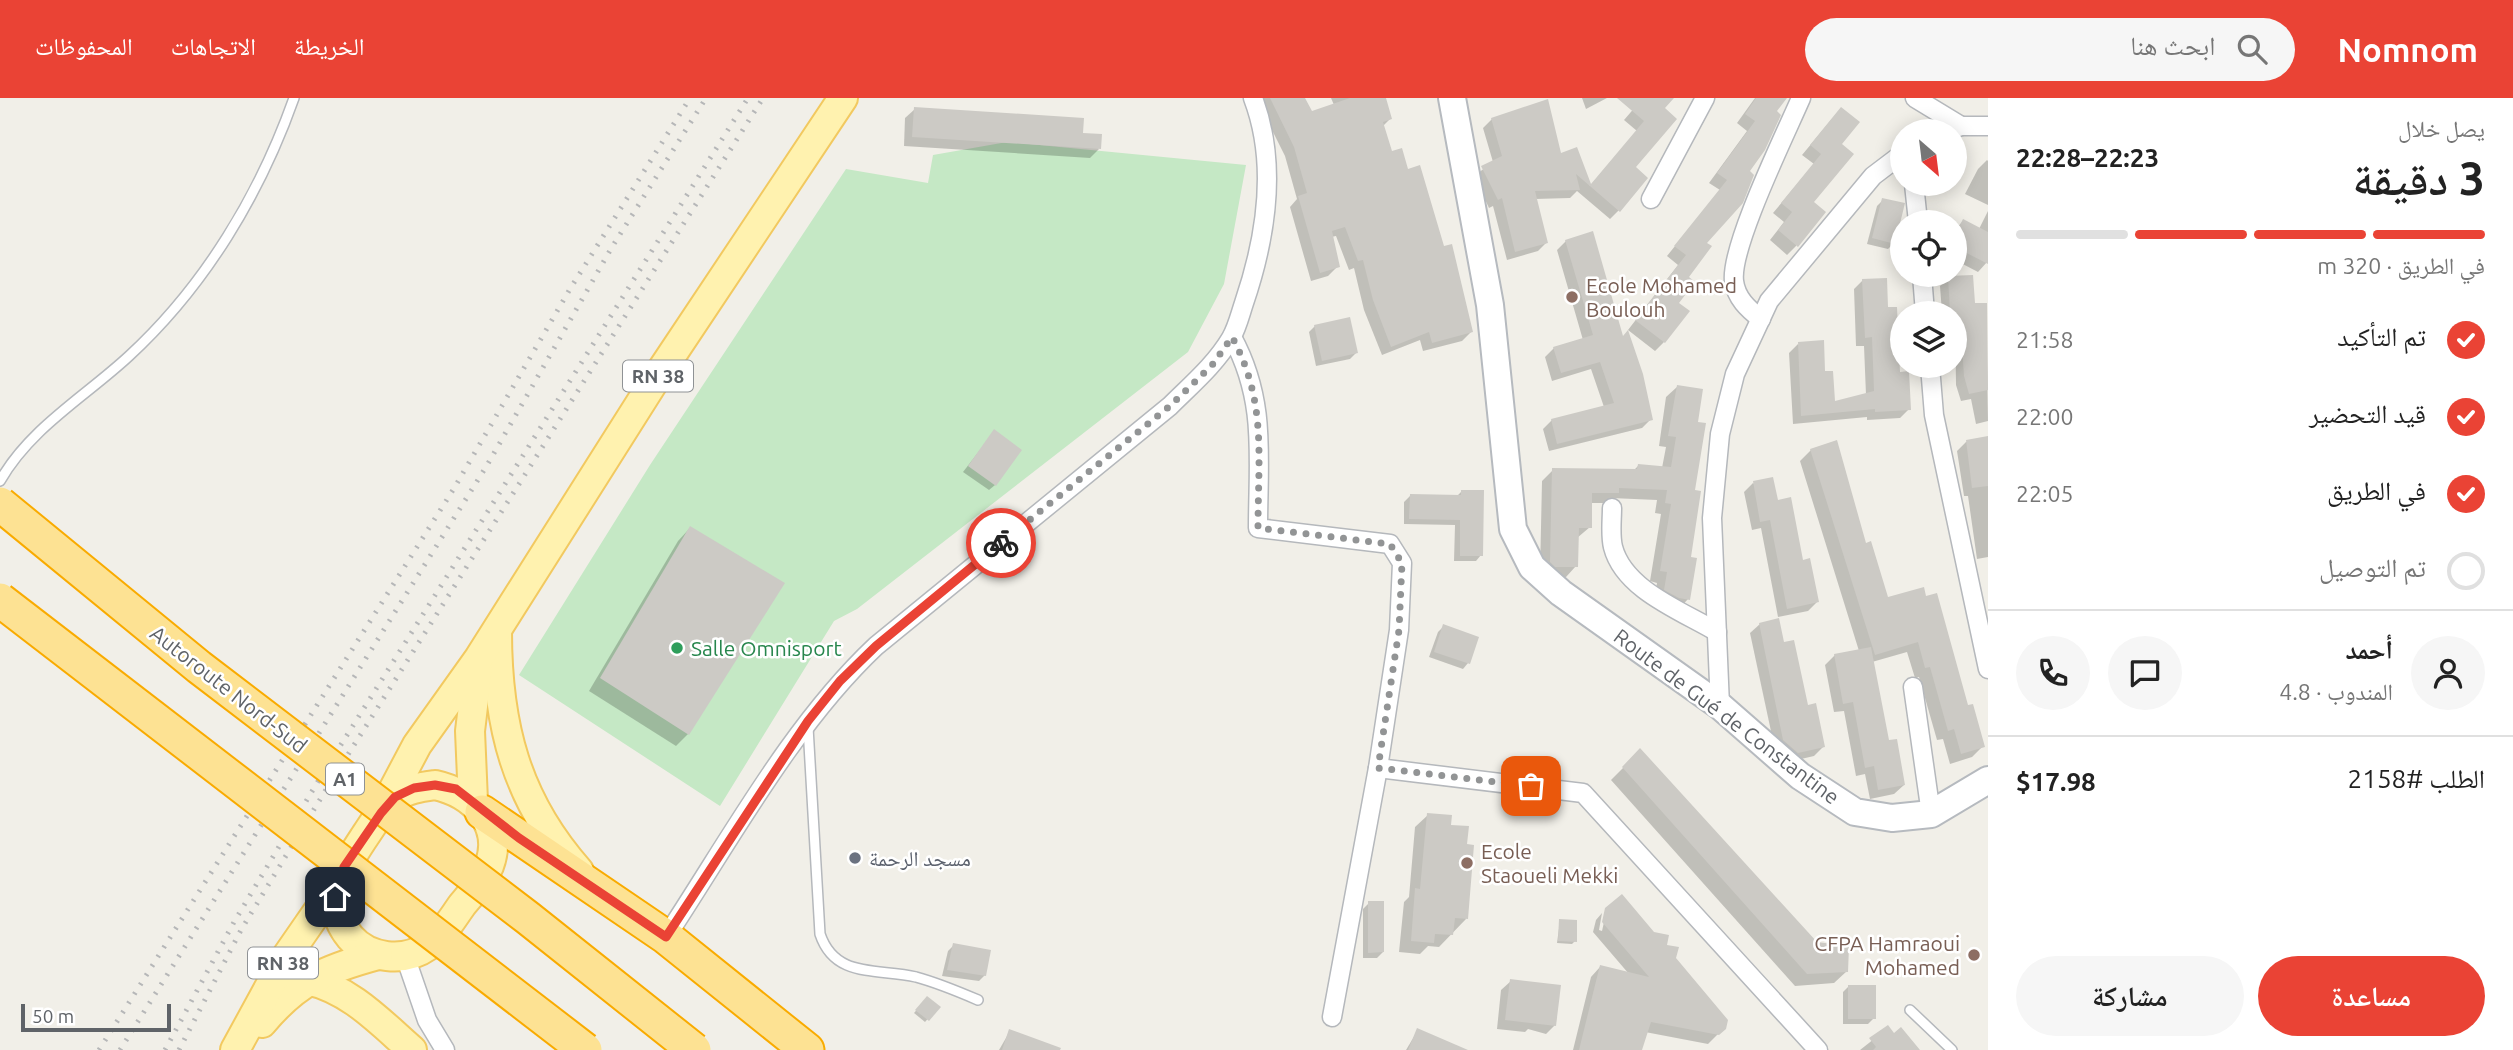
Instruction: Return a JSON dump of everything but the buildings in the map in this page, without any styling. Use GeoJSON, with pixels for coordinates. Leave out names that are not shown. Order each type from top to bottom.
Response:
{"type":"FeatureCollection","features":[{"type":"Feature","properties":{"kind":"highway","name":"Autoroute Nord-Sud"},"geometry":{"type":"LineString","coordinates":[[0,503],[198,667],[528,918],[694,1050]]}},
{"type":"Feature","properties":{"kind":"highway"},"geometry":{"type":"LineString","coordinates":[[0,600],[585,1050]]}},
{"type":"Feature","properties":{"kind":"highway"},"geometry":{"type":"LineString","coordinates":[[478,806],[666,937],[807,1050]]}},
{"type":"Feature","properties":{"kind":"main road","name":"RN 38"},"geometry":{"type":"LineString","coordinates":[[381,813],[413,752],[480,658],[653,383],[843,98]]}},
{"type":"Feature","properties":{"kind":"main road","name":"Route de Gué de Constantine"},"geometry":{"type":"LineString","coordinates":[[1452,98],[1490,305],[1513,529],[1532,567],[1561,593],[1720,706],[1800,776],[1855,812],[1892,818],[1931,814],[1988,780]]}},
{"type":"Feature","properties":{"kind":"main road"},"geometry":{"type":"LineString","coordinates":[[497,628],[497,685],[504,730],[518,773],[537,814],[562,852],[592,886]]}},
{"type":"Feature","properties":{"kind":"main road","name":"RN 38"},"geometry":{"type":"LineString","coordinates":[[478,806],[470,731],[480,658]]}},
{"type":"Feature","properties":{"kind":"main road"},"geometry":{"type":"LineString","coordinates":[[435,785],[456,789],[478,806],[490,828],[493,845],[490,863],[482,880],[438,937],[417,952],[391,955],[353,940],[343,928],[335,897],[338,882],[381,813],[395,797],[414,788],[435,785]]}},
{"type":"Feature","properties":{"kind":"main road","name":"RN 38"},"geometry":{"type":"LineString","coordinates":[[238,1050],[285,960],[338,882]]}},
{"type":"Feature","properties":{"kind":"main road","name":"RN 38"},"geometry":{"type":"LineString","coordinates":[[238,1050],[279,1003],[307,980],[342,965],[391,955]]}},
{"type":"Feature","properties":{"kind":"main road"},"geometry":{"type":"LineString","coordinates":[[307,980],[324,983],[353,1000],[412,1050]]}},
{"type":"Feature","properties":{"kind":"street"},"geometry":{"type":"LineString","coordinates":[[666,937],[808,721],[840,681],[876,646],[1170,406],[1213,364],[1232,337],[1250,285],[1265,219],[1268,163],[1253,98]]}},
{"type":"Feature","properties":{"kind":"street"},"geometry":{"type":"LineString","coordinates":[[1651,199],[1705,98]]}},
{"type":"Feature","properties":{"kind":"street"},"geometry":{"type":"LineString","coordinates":[[1761,319],[1742,303],[1734,281],[1737,251],[1801,98]]}},
{"type":"Feature","properties":{"kind":"street"},"geometry":{"type":"LineString","coordinates":[[1915,98],[1942,119]]}},
{"type":"Feature","properties":{"kind":"street"},"geometry":{"type":"LineString","coordinates":[[1967,128],[1988,126]]}},
{"type":"Feature","properties":{"kind":"street"},"geometry":{"type":"LineString","coordinates":[[1720,706],[1712,518],[1720,434],[1735,374],[1769,301],[1873,176],[1890,163]]}},
{"type":"Feature","properties":{"kind":"street"},"geometry":{"type":"LineString","coordinates":[[1232,337],[1253,383],[1258,410],[1258,528],[1390,544],[1402,563],[1399,630],[1378,768],[1332,1017]]}},
{"type":"Feature","properties":{"kind":"street"},"geometry":{"type":"LineString","coordinates":[[1931,378],[1934,415],[1988,670]]}},
{"type":"Feature","properties":{"kind":"street"},"geometry":{"type":"LineString","coordinates":[[1612,508],[1612,545],[1620,564],[1635,583],[1717,632]]}},
{"type":"Feature","properties":{"kind":"street"},"geometry":{"type":"LineString","coordinates":[[1913,687],[1931,814]]}},
{"type":"Feature","properties":{"kind":"street"},"geometry":{"type":"LineString","coordinates":[[1378,768],[1583,793],[1818,1050]]}},
{"type":"Feature","properties":{"kind":"street"},"geometry":{"type":"LineString","coordinates":[[391,955],[445,1050]]}},
{"type":"Feature","properties":{"kind":"lane"},"geometry":{"type":"LineString","coordinates":[[0,481],[39,433],[149,337],[192,285],[243,214],[276,149],[294,98]]}},
{"type":"Feature","properties":{"kind":"lane"},"geometry":{"type":"LineString","coordinates":[[808,721],[820,934],[828,952],[844,966],[855,970],[913,976],[978,1000]]}},
{"type":"Feature","properties":{"kind":"lane"},"geometry":{"type":"LineString","coordinates":[[1910,1010],[1952,1050]]}},
{"type":"Feature","properties":{"kind":"green space"},"geometry":{"type":"Polygon","coordinates":[[[1007,142],[1246,165],[1224,284],[1188,352],[857,609],[834,621],[720,806],[519,675],[650,465],[846,169],[928,183],[933,155],[1007,142]]]}},
{"type":"Feature","properties":{"kind":"railway"},"geometry":{"type":"LineString","coordinates":[[99,1050],[453,490],[570,289],[690,98]]}},
{"type":"Feature","properties":{"kind":"railway"},"geometry":{"type":"LineString","coordinates":[[120,1050],[486,467],[612,247],[706,98]]}},
{"type":"Feature","properties":{"kind":"railway"},"geometry":{"type":"LineString","coordinates":[[165,1050],[234,922],[320,778],[748,98]]}},
{"type":"Feature","properties":{"kind":"railway"},"geometry":{"type":"LineString","coordinates":[[179,1050],[241,930],[330,783],[763,98]]}},
{"type":"Feature","properties":{"kind":"way so far"},"geometry":{"type":"LineString","coordinates":[[1001,543],[1170,406],[1213,364],[1232,337],[1244,358],[1253,383],[1258,410],[1258,528],[1390,544],[1402,563],[1399,630],[1378,768],[1531,786]]}},
{"type":"Feature","properties":{"kind":"place","name":"Ecole Mohamed Boulouh"},"geometry":{"type":"Point","coordinates":[1572,297]}},
{"type":"Feature","properties":{"kind":"place","name":"Salle Omnisport"},"geometry":{"type":"Point","coordinates":[677,648]}},
{"type":"Feature","properties":{"kind":"place","name":"مسجد الرحمة"},"geometry":{"type":"Point","coordinates":[855,858]}},
{"type":"Feature","properties":{"kind":"place","name":"Ecole Staoueli Mekki"},"geometry":{"type":"Point","coordinates":[1467,863]}},
{"type":"Feature","properties":{"kind":"place","name":"CFPA Hamraoui Mohamed"},"geometry":{"type":"Point","coordinates":[1974,955]}},
{"type":"Feature","properties":{"kind":"route"},"geometry":{"type":"LineString","coordinates":[[335,897],[344,867],[395,797],[414,788],[435,785],[456,789],[473,801],[482,812],[666,937],[808,721],[840,681],[876,646],[1001,543]]}}]}
